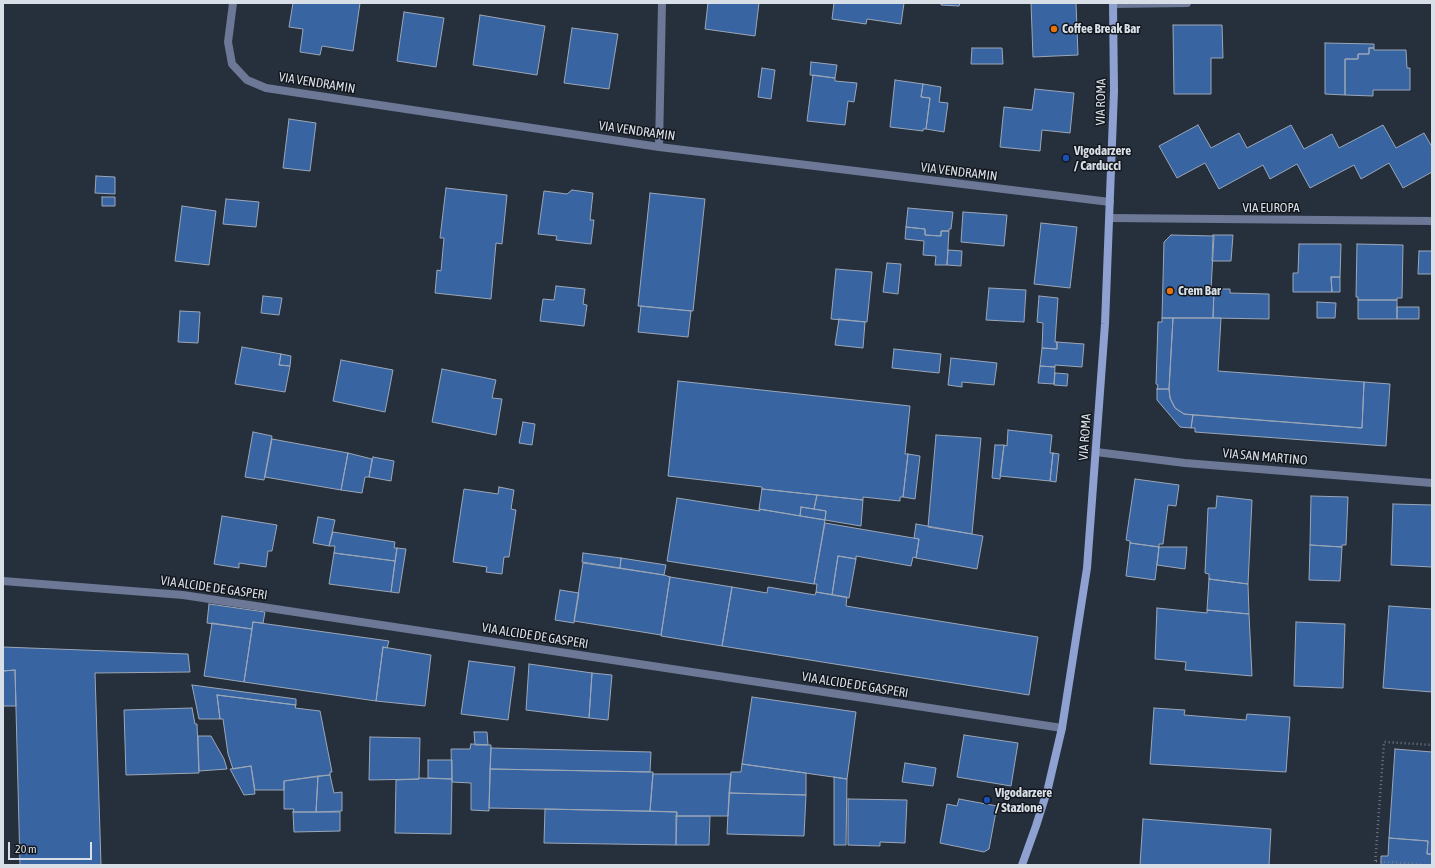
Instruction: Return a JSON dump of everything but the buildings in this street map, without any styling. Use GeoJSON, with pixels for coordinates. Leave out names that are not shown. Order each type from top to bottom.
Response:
{"type":"FeatureCollection","features":[{"type":"Feature","properties":{"kind":"main road","name":"VIA ROMA"},"geometry":{"type":"LineString","coordinates":[[1022,865],[1048,788],[1062,728],[1086,568],[1105,324],[1114,91],[1114,3]]}},
{"type":"Feature","properties":{"kind":"street","name":"VIA VENDRAMIN"},"geometry":{"type":"LineString","coordinates":[[233,3],[228,42],[232,64],[247,80],[266,88],[659,147],[1110,202]]}},
{"type":"Feature","properties":{"kind":"street"},"geometry":{"type":"LineString","coordinates":[[659,147],[662,3]]}},
{"type":"Feature","properties":{"kind":"street"},"geometry":{"type":"LineString","coordinates":[[1114,3],[1188,3]]}},
{"type":"Feature","properties":{"kind":"street","name":"VIA EUROPA"},"geometry":{"type":"LineString","coordinates":[[1110,218],[1432,221]]}},
{"type":"Feature","properties":{"kind":"street","name":"VIA SAN MARTINO"},"geometry":{"type":"LineString","coordinates":[[1096,452],[1185,463],[1432,483]]}},
{"type":"Feature","properties":{"kind":"street","name":"VIA ALCIDE DE GASPERI"},"geometry":{"type":"LineString","coordinates":[[3,581],[183,595],[1062,728]]}},
{"type":"Feature","properties":{"kind":"path"},"geometry":{"type":"LineString","coordinates":[[1427,865],[1376,863],[1384,742],[1432,745]]}},
{"type":"Feature","properties":{"kind":"place","name":"Coffee Break Bar"},"geometry":{"type":"Point","coordinates":[1054,29]}},
{"type":"Feature","properties":{"kind":"place","name":"Vigodarzere / Carducci"},"geometry":{"type":"Point","coordinates":[1066,158]}},
{"type":"Feature","properties":{"kind":"place","name":"Crem Bar"},"geometry":{"type":"Point","coordinates":[1170,291]}},
{"type":"Feature","properties":{"kind":"place","name":"Vigodarzere / Stazione"},"geometry":{"type":"Point","coordinates":[987,800]}}]}
